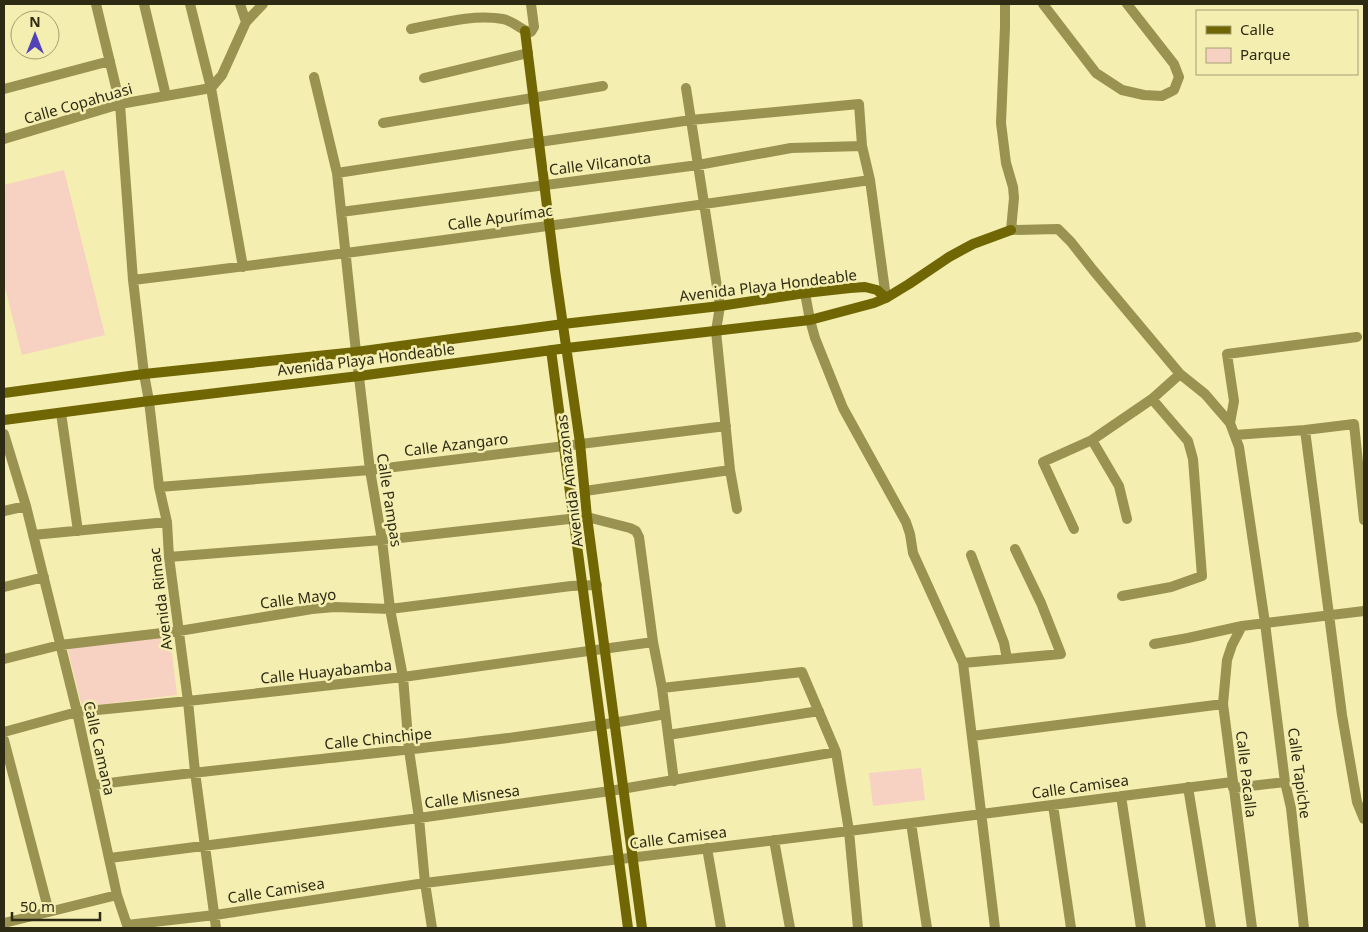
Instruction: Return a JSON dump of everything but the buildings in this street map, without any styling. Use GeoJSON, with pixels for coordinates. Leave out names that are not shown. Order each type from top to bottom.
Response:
{"type":"FeatureCollection","features":[{"type":"Feature","properties":{"kind":"street","name":"Avenida Rimac"},"geometry":{"type":"LineString","coordinates":[[96,4],[120,104],[133,280],[159,487],[167,522],[169,557],[188,701],[195,772],[216,915],[216,928]]}},
{"type":"Feature","properties":{"kind":"street"},"geometry":{"type":"LineString","coordinates":[[144,4],[166,96]]}},
{"type":"Feature","properties":{"kind":"street"},"geometry":{"type":"LineString","coordinates":[[190,4],[211,88],[243,267]]}},
{"type":"Feature","properties":{"kind":"street"},"geometry":{"type":"LineString","coordinates":[[240,4],[246,22]]}},
{"type":"Feature","properties":{"kind":"street"},"geometry":{"type":"LineString","coordinates":[[211,88],[222,75],[246,22],[263,4]]}},
{"type":"Feature","properties":{"kind":"street"},"geometry":{"type":"LineString","coordinates":[[411,29],[464,19],[488,18],[506,20],[517,24],[529,32],[534,29],[531,4]]}},
{"type":"Feature","properties":{"kind":"street"},"geometry":{"type":"LineString","coordinates":[[1005,4],[1001,123],[1006,163],[1010,170],[1014,198],[1011,230]]}},
{"type":"Feature","properties":{"kind":"street"},"geometry":{"type":"LineString","coordinates":[[1043,4],[1096,73],[1122,90],[1144,95],[1162,96],[1174,90],[1178,77],[1174,64],[1127,4]]}},
{"type":"Feature","properties":{"kind":"street","name":"Avenida Amazonas"},"geometry":{"type":"LineString","coordinates":[[525,31],[642,928]]}},
{"type":"Feature","properties":{"kind":"street"},"geometry":{"type":"LineString","coordinates":[[424,78],[528,53]]}},
{"type":"Feature","properties":{"kind":"street"},"geometry":{"type":"LineString","coordinates":[[4,89],[110,61]]}},
{"type":"Feature","properties":{"kind":"street","name":"Calle Pampas"},"geometry":{"type":"LineString","coordinates":[[314,77],[337,174],[370,470],[382,540],[390,609],[403,677],[409,750],[432,928]]}},
{"type":"Feature","properties":{"kind":"street"},"geometry":{"type":"LineString","coordinates":[[384,123],[603,86]]}},
{"type":"Feature","properties":{"kind":"street","name":"Calle Copahuasi"},"geometry":{"type":"LineString","coordinates":[[4,140],[120,104],[211,88]]}},
{"type":"Feature","properties":{"kind":"street"},"geometry":{"type":"LineString","coordinates":[[686,88],[720,306],[716,331],[730,470],[737,509]]}},
{"type":"Feature","properties":{"kind":"street"},"geometry":{"type":"LineString","coordinates":[[337,174],[691,120],[859,104],[862,146],[870,180],[886,298],[957,252],[973,244],[1011,230],[1058,229],[1071,242],[1180,374],[1205,394],[1230,423]]}},
{"type":"Feature","properties":{"kind":"street","name":"Calle Vilcanota"},"geometry":{"type":"LineString","coordinates":[[341,212],[698,165],[802,147],[862,146]]}},
{"type":"Feature","properties":{"kind":"street","name":"Calle Apurímac"},"geometry":{"type":"LineString","coordinates":[[133,280],[243,267],[870,180]]}},
{"type":"Feature","properties":{"kind":"street","name":"Avenida Playa Hondeable"},"geometry":{"type":"LineString","coordinates":[[4,393],[144,374],[356,352],[850,288],[877,290],[886,298],[859,308],[810,320],[566,348],[4,420]]}},
{"type":"Feature","properties":{"kind":"street"},"geometry":{"type":"LineString","coordinates":[[806,293],[815,338],[843,408],[906,522],[913,553],[963,663],[995,928]]}},
{"type":"Feature","properties":{"kind":"street"},"geometry":{"type":"LineString","coordinates":[[1230,423],[1234,401],[1228,354],[1357,337]]}},
{"type":"Feature","properties":{"kind":"street","name":"Avenida Amazonas"},"geometry":{"type":"LineString","coordinates":[[551,350],[628,928]]}},
{"type":"Feature","properties":{"kind":"street"},"geometry":{"type":"LineString","coordinates":[[1074,529],[1043,462],[1092,440],[1152,399],[1180,374]]}},
{"type":"Feature","properties":{"kind":"street"},"geometry":{"type":"LineString","coordinates":[[1122,596],[1171,587],[1202,576],[1193,459],[1188,441],[1152,399]]}},
{"type":"Feature","properties":{"kind":"street"},"geometry":{"type":"LineString","coordinates":[[61,413],[78,531]]}},
{"type":"Feature","properties":{"kind":"street","name":"Calle Tapiche"},"geometry":{"type":"LineString","coordinates":[[1230,423],[1239,447],[1265,623],[1285,782],[1291,808],[1304,928]]}},
{"type":"Feature","properties":{"kind":"street"},"geometry":{"type":"LineString","coordinates":[[1235,435],[1354,424],[1364,520]]}},
{"type":"Feature","properties":{"kind":"street","name":"Calle Azangaro"},"geometry":{"type":"LineString","coordinates":[[159,487],[370,470],[726,426]]}},
{"type":"Feature","properties":{"kind":"street"},"geometry":{"type":"LineString","coordinates":[[1305,430],[1342,715],[1364,818]]}},
{"type":"Feature","properties":{"kind":"street","name":"Calle Camana"},"geometry":{"type":"LineString","coordinates":[[4,434],[26,506],[44,577],[77,712],[117,895],[128,927]]}},
{"type":"Feature","properties":{"kind":"street"},"geometry":{"type":"LineString","coordinates":[[1092,440],[1119,486],[1127,519]]}},
{"type":"Feature","properties":{"kind":"street"},"geometry":{"type":"LineString","coordinates":[[585,491],[730,470]]}},
{"type":"Feature","properties":{"kind":"street"},"geometry":{"type":"LineString","coordinates":[[4,511],[26,506]]}},
{"type":"Feature","properties":{"kind":"street"},"geometry":{"type":"LineString","coordinates":[[169,557],[382,540],[587,517],[630,528],[636,531],[639,537],[674,780]]}},
{"type":"Feature","properties":{"kind":"street"},"geometry":{"type":"LineString","coordinates":[[33,536],[167,522]]}},
{"type":"Feature","properties":{"kind":"street"},"geometry":{"type":"LineString","coordinates":[[963,663],[1061,654],[1041,603],[1015,549]]}},
{"type":"Feature","properties":{"kind":"street"},"geometry":{"type":"LineString","coordinates":[[971,555],[1004,643],[1007,659]]}},
{"type":"Feature","properties":{"kind":"street"},"geometry":{"type":"LineString","coordinates":[[4,587],[44,577]]}},
{"type":"Feature","properties":{"kind":"street","name":"Calle Mayo"},"geometry":{"type":"LineString","coordinates":[[4,659],[60,645],[179,631],[335,607],[390,609],[570,586],[597,585]]}},
{"type":"Feature","properties":{"kind":"street"},"geometry":{"type":"LineString","coordinates":[[1154,644],[1242,626],[1364,611]]}},
{"type":"Feature","properties":{"kind":"street","name":"Calle Pacalla"},"geometry":{"type":"LineString","coordinates":[[1242,626],[1226,660],[1222,704],[1252,928]]}},
{"type":"Feature","properties":{"kind":"street","name":"Calle Huayabamba"},"geometry":{"type":"LineString","coordinates":[[4,732],[77,712],[403,677],[653,642]]}},
{"type":"Feature","properties":{"kind":"street"},"geometry":{"type":"LineString","coordinates":[[662,688],[802,672],[836,752],[849,831],[858,928]]}},
{"type":"Feature","properties":{"kind":"street"},"geometry":{"type":"LineString","coordinates":[[972,736],[1222,704]]}},
{"type":"Feature","properties":{"kind":"street"},"geometry":{"type":"LineString","coordinates":[[668,735],[819,711]]}},
{"type":"Feature","properties":{"kind":"street","name":"Calle Chinchipe"},"geometry":{"type":"LineString","coordinates":[[93,785],[195,772],[409,750],[601,725],[665,714]]}},
{"type":"Feature","properties":{"kind":"street"},"geometry":{"type":"LineString","coordinates":[[4,740],[49,912]]}},
{"type":"Feature","properties":{"kind":"street","name":"Calle Misnesa"},"geometry":{"type":"LineString","coordinates":[[110,858],[624,789],[836,752]]}},
{"type":"Feature","properties":{"kind":"street","name":"Calle Camisea"},"geometry":{"type":"LineString","coordinates":[[128,927],[425,883],[981,815],[1188,787],[1285,782]]}},
{"type":"Feature","properties":{"kind":"street"},"geometry":{"type":"LineString","coordinates":[[1188,787],[1211,928]]}},
{"type":"Feature","properties":{"kind":"street"},"geometry":{"type":"LineString","coordinates":[[1121,796],[1141,928]]}},
{"type":"Feature","properties":{"kind":"street"},"geometry":{"type":"LineString","coordinates":[[1053,805],[1071,928]]}},
{"type":"Feature","properties":{"kind":"street"},"geometry":{"type":"LineString","coordinates":[[911,823],[928,928]]}},
{"type":"Feature","properties":{"kind":"street"},"geometry":{"type":"LineString","coordinates":[[774,840],[790,928]]}},
{"type":"Feature","properties":{"kind":"street"},"geometry":{"type":"LineString","coordinates":[[707,848],[721,928]]}},
{"type":"Feature","properties":{"kind":"street"},"geometry":{"type":"LineString","coordinates":[[4,923],[117,895]]}},
{"type":"Feature","properties":{"kind":"green space"},"geometry":{"type":"Polygon","coordinates":[[[64,170],[105,335],[22,355],[4,283],[4,185],[64,170]]]}},
{"type":"Feature","properties":{"kind":"green space"},"geometry":{"type":"Polygon","coordinates":[[[170,637],[177,695],[82,707],[67,647],[170,637]]]}},
{"type":"Feature","properties":{"kind":"green space"},"geometry":{"type":"Polygon","coordinates":[[[921,768],[925,800],[873,806],[869,773],[921,768]]]}}]}
